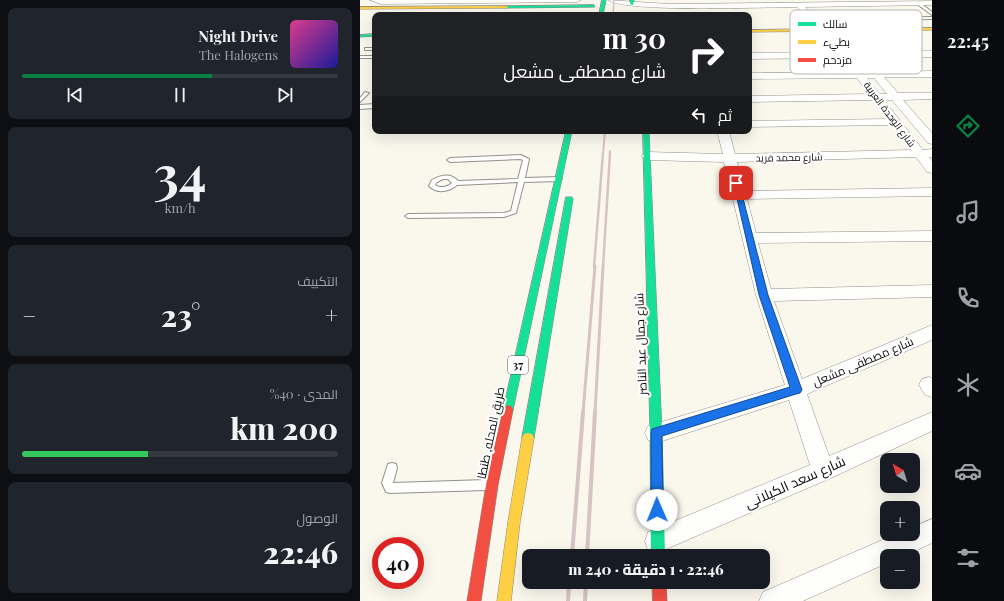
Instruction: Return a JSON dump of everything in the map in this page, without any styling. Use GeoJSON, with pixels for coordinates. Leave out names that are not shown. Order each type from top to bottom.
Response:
{"type":"FeatureCollection","features":[{"type":"Feature","properties":{"kind":"main road"},"geometry":{"type":"LineString","coordinates":[[602,12],[604,0]]}},
{"type":"Feature","properties":{"kind":"main road"},"geometry":{"type":"LineString","coordinates":[[360,8],[594,7]]}},
{"type":"Feature","properties":{"kind":"main road"},"geometry":{"type":"LineString","coordinates":[[752,30],[790,29]]}},
{"type":"Feature","properties":{"kind":"main road"},"geometry":{"type":"LineString","coordinates":[[922,29],[932,29]]}},
{"type":"Feature","properties":{"kind":"main road"},"geometry":{"type":"LineString","coordinates":[[752,37],[790,32]]}},
{"type":"Feature","properties":{"kind":"main road"},"geometry":{"type":"LineString","coordinates":[[922,35],[932,35]]}},
{"type":"Feature","properties":{"kind":"main road"},"geometry":{"type":"LineString","coordinates":[[360,36],[372,36]]}},
{"type":"Feature","properties":{"kind":"main road","name":"طريق المحله, طنطا"},"geometry":{"type":"LineString","coordinates":[[474,601],[492,485],[568,134]]}},
{"type":"Feature","properties":{"kind":"main road","name":"شارع جمال عبد الناصر"},"geometry":{"type":"LineString","coordinates":[[646,134],[656,433],[657,549]]}},
{"type":"Feature","properties":{"kind":"main road","name":"37"},"geometry":{"type":"LineString","coordinates":[[504,601],[514,522],[570,191]]}},
{"type":"Feature","properties":{"kind":"main road"},"geometry":{"type":"LineString","coordinates":[[659,589],[660,601]]}},
{"type":"Feature","properties":{"kind":"street"},"geometry":{"type":"LineString","coordinates":[[374,0],[380,2],[577,0]]}},
{"type":"Feature","properties":{"kind":"street"},"geometry":{"type":"LineString","coordinates":[[612,0],[669,6],[800,3],[812,5],[897,1],[932,3]]}},
{"type":"Feature","properties":{"kind":"street"},"geometry":{"type":"LineString","coordinates":[[632,2],[651,0]]}},
{"type":"Feature","properties":{"kind":"street"},"geometry":{"type":"LineString","coordinates":[[828,0],[836,4]]}},
{"type":"Feature","properties":{"kind":"street","name":"شارع الوحدة العربية"},"geometry":{"type":"LineString","coordinates":[[800,3],[808,10]]}},
{"type":"Feature","properties":{"kind":"street","name":"شارع الوحدة العربية"},"geometry":{"type":"LineString","coordinates":[[812,5],[815,10]]}},
{"type":"Feature","properties":{"kind":"street"},"geometry":{"type":"LineString","coordinates":[[922,54],[932,54]]}},
{"type":"Feature","properties":{"kind":"street"},"geometry":{"type":"LineString","coordinates":[[752,56],[790,56]]}},
{"type":"Feature","properties":{"kind":"street","name":"شارع الوحدة العربية"},"geometry":{"type":"LineString","coordinates":[[876,74],[932,140]]}},
{"type":"Feature","properties":{"kind":"street"},"geometry":{"type":"LineString","coordinates":[[752,76],[932,74]]}},
{"type":"Feature","properties":{"kind":"street","name":"شارع الوحدة العربية"},"geometry":{"type":"LineString","coordinates":[[860,75],[896,122],[926,153],[932,170]]}},
{"type":"Feature","properties":{"kind":"street"},"geometry":{"type":"LineString","coordinates":[[752,99],[932,96]]}},
{"type":"Feature","properties":{"kind":"street"},"geometry":{"type":"LineString","coordinates":[[752,124],[896,122]]}},
{"type":"Feature","properties":{"kind":"street"},"geometry":{"type":"LineString","coordinates":[[917,122],[932,122]]}},
{"type":"Feature","properties":{"kind":"street"},"geometry":{"type":"LineString","coordinates":[[724,134],[764,295],[823,470]]}},
{"type":"Feature","properties":{"kind":"street","name":"شارع محمد فريد"},"geometry":{"type":"LineString","coordinates":[[647,156],[729,158],[926,153]]}},
{"type":"Feature","properties":{"kind":"street"},"geometry":{"type":"LineString","coordinates":[[739,195],[932,192]]}},
{"type":"Feature","properties":{"kind":"street"},"geometry":{"type":"LineString","coordinates":[[750,238],[932,236]]}},
{"type":"Feature","properties":{"kind":"street"},"geometry":{"type":"LineString","coordinates":[[764,295],[932,291]]}},
{"type":"Feature","properties":{"kind":"street","name":"شارع مصطفى مشعل"},"geometry":{"type":"LineString","coordinates":[[656,433],[796,390],[932,332]]}},
{"type":"Feature","properties":{"kind":"street","name":"شارع سعد الكيلانى"},"geometry":{"type":"LineString","coordinates":[[657,549],[823,470],[932,421]]}},
{"type":"Feature","properties":{"kind":"street"},"geometry":{"type":"LineString","coordinates":[[772,601],[932,531]]}},
{"type":"Feature","properties":{"kind":"lane"},"geometry":{"type":"LineString","coordinates":[[918,3],[932,14]]}},
{"type":"Feature","properties":{"kind":"lane"},"geometry":{"type":"LineString","coordinates":[[922,19],[932,18]]}},
{"type":"Feature","properties":{"kind":"lane"},"geometry":{"type":"LineString","coordinates":[[366,49],[372,49]]}},
{"type":"Feature","properties":{"kind":"lane"},"geometry":{"type":"LineString","coordinates":[[360,57],[372,57]]}},
{"type":"Feature","properties":{"kind":"lane"},"geometry":{"type":"LineString","coordinates":[[360,101],[367,93]]}},
{"type":"Feature","properties":{"kind":"lane"},"geometry":{"type":"LineString","coordinates":[[360,106],[372,106]]}},
{"type":"Feature","properties":{"kind":"lane"},"geometry":{"type":"LineString","coordinates":[[408,216],[508,215],[514,210],[526,160],[524,157],[450,160]]}},
{"type":"Feature","properties":{"kind":"lane"},"geometry":{"type":"LineString","coordinates":[[455,183],[559,179]]}},
{"type":"Feature","properties":{"kind":"lane"},"geometry":{"type":"LineString","coordinates":[[392,468],[387,483],[390,488],[492,485]]}},
{"type":"Feature","properties":{"kind":"railway"},"geometry":{"type":"LineString","coordinates":[[613,12],[614,0]]}},
{"type":"Feature","properties":{"kind":"railway"},"geometry":{"type":"LineString","coordinates":[[603,154],[605,134]]}},
{"type":"Feature","properties":{"kind":"railway"},"geometry":{"type":"LineString","coordinates":[[594,267],[603,153]]}},
{"type":"Feature","properties":{"kind":"railway"},"geometry":{"type":"LineString","coordinates":[[603,267],[610,153]]}},
{"type":"Feature","properties":{"kind":"railway"},"geometry":{"type":"LineString","coordinates":[[583,413],[595,266]]}},
{"type":"Feature","properties":{"kind":"railway"},"geometry":{"type":"LineString","coordinates":[[595,413],[603,266]]}},
{"type":"Feature","properties":{"kind":"railway"},"geometry":{"type":"LineString","coordinates":[[573,549],[583,412]]}},
{"type":"Feature","properties":{"kind":"railway"},"geometry":{"type":"LineString","coordinates":[[587,549],[595,412]]}},
{"type":"Feature","properties":{"kind":"railway"},"geometry":{"type":"LineString","coordinates":[[568,601],[569,589]]}},
{"type":"Feature","properties":{"kind":"railway"},"geometry":{"type":"LineString","coordinates":[[585,601],[586,589]]}},
{"type":"Feature","properties":{"kind":"traffic: fast"},"geometry":{"type":"LineString","coordinates":[[602,12],[604,0]]}},
{"type":"Feature","properties":{"kind":"traffic: fast"},"geometry":{"type":"LineString","coordinates":[[507,7],[594,6]]}},
{"type":"Feature","properties":{"kind":"traffic: fast"},"geometry":{"type":"LineString","coordinates":[[360,36],[372,35]]}},
{"type":"Feature","properties":{"kind":"traffic: fast"},"geometry":{"type":"LineString","coordinates":[[508,410],[568,134]]}},
{"type":"Feature","properties":{"kind":"traffic: fast"},"geometry":{"type":"LineString","coordinates":[[646,134],[656,433],[658,549]]}},
{"type":"Feature","properties":{"kind":"traffic: fast"},"geometry":{"type":"LineString","coordinates":[[528,438],[569,199]]}},
{"type":"Feature","properties":{"kind":"traffic: slow"},"geometry":{"type":"LineString","coordinates":[[360,8],[507,7]]}},
{"type":"Feature","properties":{"kind":"traffic: slow"},"geometry":{"type":"LineString","coordinates":[[922,29],[932,29]]}},
{"type":"Feature","properties":{"kind":"traffic: slow"},"geometry":{"type":"LineString","coordinates":[[752,31],[790,31]]}},
{"type":"Feature","properties":{"kind":"traffic: slow"},"geometry":{"type":"LineString","coordinates":[[504,601],[514,522],[528,438]]}},
{"type":"Feature","properties":{"kind":"traffic: jam"},"geometry":{"type":"LineString","coordinates":[[474,601],[492,485],[508,410]]}},
{"type":"Feature","properties":{"kind":"traffic: jam"},"geometry":{"type":"LineString","coordinates":[[659,589],[660,601]]}},
{"type":"Feature","properties":{"kind":"route"},"geometry":{"type":"LineString","coordinates":[[657,510],[656,433],[796,390],[764,295],[736,183]]}}]}
